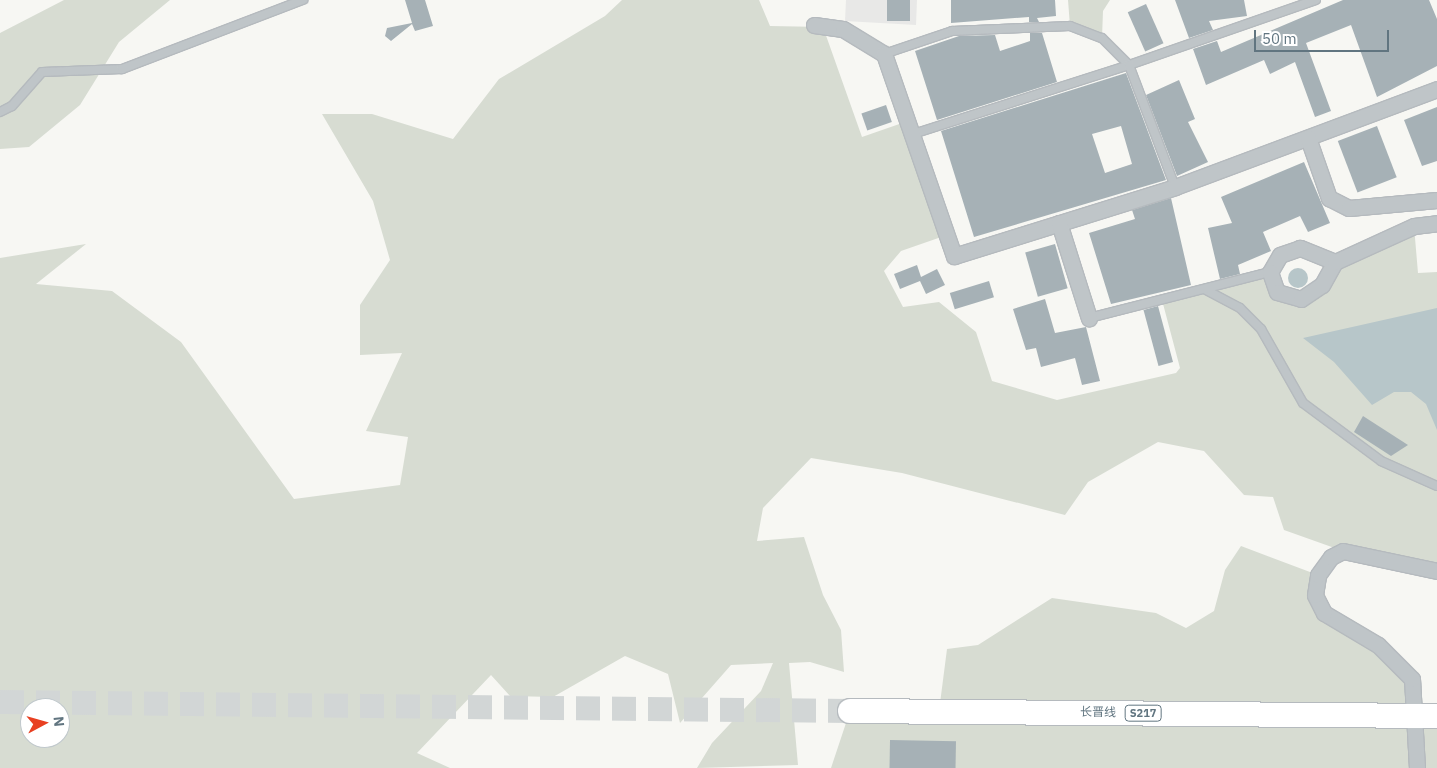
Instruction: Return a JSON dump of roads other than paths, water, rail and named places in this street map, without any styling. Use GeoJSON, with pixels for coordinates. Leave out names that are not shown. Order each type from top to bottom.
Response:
{"type":"FeatureCollection","features":[{"type":"Feature","properties":{"kind":"main road","name":"长晋线"},"geometry":{"type":"LineString","coordinates":[[850,711],[1427,716]]}},
{"type":"Feature","properties":{"kind":"street"},"geometry":{"type":"LineString","coordinates":[[814,25],[843,29],[884,54],[954,256],[1175,187],[1437,89]]}},
{"type":"Feature","properties":{"kind":"street"},"geometry":{"type":"LineString","coordinates":[[1308,138],[1329,198],[1336,202],[1350,208],[1377,208],[1437,200]]}},
{"type":"Feature","properties":{"kind":"street"},"geometry":{"type":"LineString","coordinates":[[1060,223],[1089,318]]}},
{"type":"Feature","properties":{"kind":"street"},"geometry":{"type":"LineString","coordinates":[[1335,262],[1300,248],[1280,255],[1270,272],[1277,292],[1301,299],[1322,285],[1335,262],[1414,226],[1437,224]]}},
{"type":"Feature","properties":{"kind":"street"},"geometry":{"type":"LineString","coordinates":[[1417,768],[1427,716],[1412,679],[1378,645],[1324,613],[1315,595],[1318,575],[1331,557],[1343,551],[1437,571]]}},
{"type":"Feature","properties":{"kind":"lane"},"geometry":{"type":"LineString","coordinates":[[0,112],[12,106],[42,72],[122,69],[303,0]]}},
{"type":"Feature","properties":{"kind":"lane"},"geometry":{"type":"LineString","coordinates":[[913,134],[1128,65],[1316,0]]}},
{"type":"Feature","properties":{"kind":"lane"},"geometry":{"type":"LineString","coordinates":[[884,54],[952,31],[1070,26],[1102,38],[1128,65],[1175,187]]}},
{"type":"Feature","properties":{"kind":"lane"},"geometry":{"type":"LineString","coordinates":[[1089,318],[1206,290],[1270,272]]}},
{"type":"Feature","properties":{"kind":"lane"},"geometry":{"type":"LineString","coordinates":[[1206,290],[1240,308],[1261,330],[1303,403],[1381,461],[1437,486]]}},
{"type":"Feature","properties":{"kind":"tunnel"},"geometry":{"type":"LineString","coordinates":[[0,702],[850,711]]}}]}
